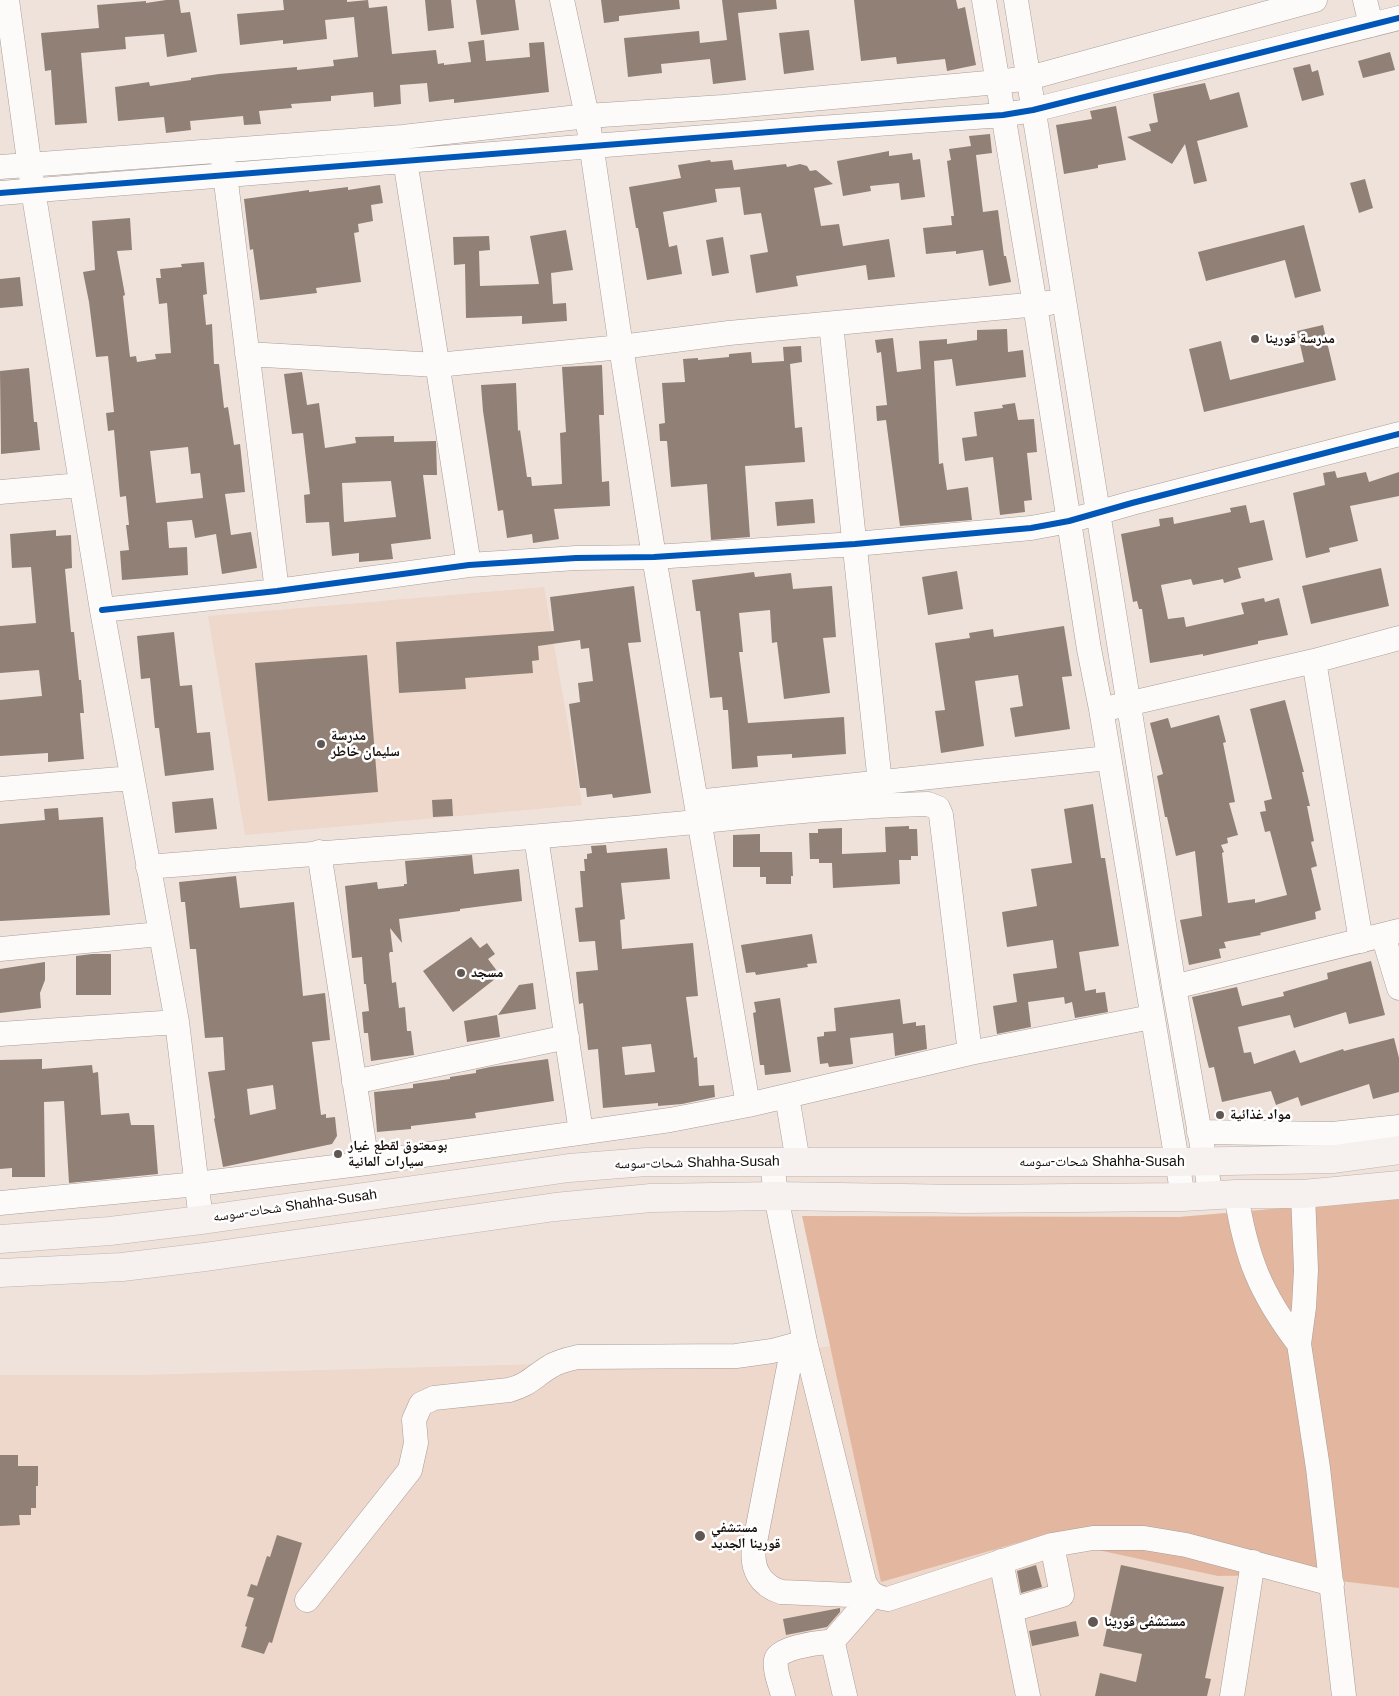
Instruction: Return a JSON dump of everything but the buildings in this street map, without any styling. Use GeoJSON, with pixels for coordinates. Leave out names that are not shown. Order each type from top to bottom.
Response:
{"type":"FeatureCollection","features":[{"type":"Feature","properties":{"kind":"main road","name":"شحات-سوسه Shahha-Susah"},"geometry":{"type":"LineString","coordinates":[[0,1239],[110,1231],[201,1220],[568,1168],[646,1162],[1204,1162],[1334,1159],[1399,1150]]}},
{"type":"Feature","properties":{"kind":"main road"},"geometry":{"type":"LineString","coordinates":[[0,1273],[122,1267],[555,1207],[651,1198],[776,1196],[966,1199],[1182,1197],[1303,1194],[1399,1185]]}},
{"type":"Feature","properties":{"kind":"street"},"geometry":{"type":"LineString","coordinates":[[7,0],[33,190],[81,485],[177,1022],[201,1220]]}},
{"type":"Feature","properties":{"kind":"street"},"geometry":{"type":"LineString","coordinates":[[562,0],[587,116],[620,347],[654,557],[748,1105]]}},
{"type":"Feature","properties":{"kind":"street"},"geometry":{"type":"LineString","coordinates":[[984,0],[1035,304],[1089,649],[1182,1197]]}},
{"type":"Feature","properties":{"kind":"street"},"geometry":{"type":"LineString","coordinates":[[1016,0],[1097,513],[1204,1162],[1241,1227],[1262,1289],[1279,1318],[1299,1344]]}},
{"type":"Feature","properties":{"kind":"street"},"geometry":{"type":"LineString","coordinates":[[0,166],[403,137],[587,116],[723,107],[998,82],[1029,78],[1315,0]]}},
{"type":"Feature","properties":{"kind":"street"},"geometry":{"type":"LineString","coordinates":[[1365,0],[1371,25]]}},
{"type":"Feature","properties":{"kind":"street"},"geometry":{"type":"LineString","coordinates":[[0,193],[1003,115],[1033,110],[1399,18]]}},
{"type":"Feature","properties":{"kind":"street"},"geometry":{"type":"LineString","coordinates":[[222,150],[277,591]]}},
{"type":"Feature","properties":{"kind":"street"},"geometry":{"type":"LineString","coordinates":[[405,160],[468,565]]}},
{"type":"Feature","properties":{"kind":"street"},"geometry":{"type":"LineString","coordinates":[[247,354],[438,365],[620,347],[728,333],[1063,301]]}},
{"type":"Feature","properties":{"kind":"street"},"geometry":{"type":"LineString","coordinates":[[832,324],[880,783]]}},
{"type":"Feature","properties":{"kind":"street"},"geometry":{"type":"LineString","coordinates":[[102,610],[277,591],[468,565],[576,558],[654,557],[855,544],[1031,528],[1069,521],[1399,434]]}},
{"type":"Feature","properties":{"kind":"street"},"geometry":{"type":"LineString","coordinates":[[0,492],[81,485]]}},
{"type":"Feature","properties":{"kind":"street"},"geometry":{"type":"LineString","coordinates":[[1100,709],[1314,661],[1399,638]]}},
{"type":"Feature","properties":{"kind":"street"},"geometry":{"type":"LineString","coordinates":[[1314,661],[1381,936],[1399,988]]}},
{"type":"Feature","properties":{"kind":"street"},"geometry":{"type":"LineString","coordinates":[[148,867],[319,852],[536,837],[880,783],[1108,758]]}},
{"type":"Feature","properties":{"kind":"street"},"geometry":{"type":"LineString","coordinates":[[0,789],[132,778]]}},
{"type":"Feature","properties":{"kind":"street"},"geometry":{"type":"LineString","coordinates":[[698,812],[828,810],[914,804],[928,804],[938,808],[941,814],[970,1053]]}},
{"type":"Feature","properties":{"kind":"street"},"geometry":{"type":"LineString","coordinates":[[536,837],[581,1132]]}},
{"type":"Feature","properties":{"kind":"street"},"geometry":{"type":"LineString","coordinates":[[319,852],[367,1163]]}},
{"type":"Feature","properties":{"kind":"street"},"geometry":{"type":"LineString","coordinates":[[0,948],[160,934]]}},
{"type":"Feature","properties":{"kind":"street"},"geometry":{"type":"LineString","coordinates":[[1174,987],[1381,936]]}},
{"type":"Feature","properties":{"kind":"street"},"geometry":{"type":"LineString","coordinates":[[0,1203],[198,1184],[367,1163],[670,1120],[748,1105],[970,1053],[1151,1017]]}},
{"type":"Feature","properties":{"kind":"street"},"geometry":{"type":"LineString","coordinates":[[0,1034],[177,1022]]}},
{"type":"Feature","properties":{"kind":"street"},"geometry":{"type":"LineString","coordinates":[[354,1082],[567,1037]]}},
{"type":"Feature","properties":{"kind":"street"},"geometry":{"type":"LineString","coordinates":[[787,1096],[785,1162],[776,1196],[799,1344],[870,1592]]}},
{"type":"Feature","properties":{"kind":"street"},"geometry":{"type":"LineString","coordinates":[[1199,1132],[1332,1134],[1399,1127]]}},
{"type":"Feature","properties":{"kind":"street"},"geometry":{"type":"LineString","coordinates":[[1303,1194],[1306,1270],[1299,1344],[1318,1468],[1344,1696]]}},
{"type":"Feature","properties":{"kind":"street"},"geometry":{"type":"LineString","coordinates":[[799,1344],[754,1547],[753,1564],[760,1579],[773,1589],[781,1592],[851,1596],[870,1592],[880,1598],[888,1599],[1052,1545],[1092,1538],[1144,1538],[1186,1545],[1332,1584]]}},
{"type":"Feature","properties":{"kind":"street"},"geometry":{"type":"LineString","coordinates":[[307,1600],[410,1470],[416,1443],[414,1420],[421,1404],[434,1398],[519,1387],[536,1378],[553,1365],[578,1357],[736,1356],[772,1351],[799,1344]]}},
{"type":"Feature","properties":{"kind":"street"},"geometry":{"type":"LineString","coordinates":[[1011,1610],[1062,1595],[1052,1545]]}},
{"type":"Feature","properties":{"kind":"street"},"geometry":{"type":"LineString","coordinates":[[1001,1561],[1028,1696]]}},
{"type":"Feature","properties":{"kind":"street"},"geometry":{"type":"LineString","coordinates":[[1232,1696],[1253,1562]]}},
{"type":"Feature","properties":{"kind":"street"},"geometry":{"type":"LineString","coordinates":[[831,1643],[870,1592]]}},
{"type":"Feature","properties":{"kind":"street"},"geometry":{"type":"LineString","coordinates":[[783,1696],[776,1663],[778,1656],[784,1651],[824,1642],[831,1643]]}},
{"type":"Feature","properties":{"kind":"street"},"geometry":{"type":"LineString","coordinates":[[831,1643],[834,1648],[846,1696]]}},
{"type":"Feature","properties":{"kind":"shaded area"},"geometry":{"type":"Polygon","coordinates":[[[544,587],[582,805],[245,835],[208,616],[544,587]]]}},
{"type":"Feature","properties":{"kind":"shaded area","name":"مستشفي قورينا الجديد"},"geometry":{"type":"Polygon","coordinates":[[[1399,1198],[1399,1696],[0,1696],[0,1375],[138,1375],[763,1358],[830,1346],[1179,1217],[1399,1198]]]}},
{"type":"Feature","properties":{"kind":"shaded area"},"geometry":{"type":"Polygon","coordinates":[[[1399,1198],[1399,1588],[1290,1575],[1218,1576],[1038,1537],[881,1582],[802,1216],[1179,1217],[1399,1198]]]}},
{"type":"Feature","properties":{"kind":"cycle path"},"geometry":{"type":"LineString","coordinates":[[0,193],[1003,115],[1033,110],[1399,18]]}},
{"type":"Feature","properties":{"kind":"cycle path"},"geometry":{"type":"LineString","coordinates":[[102,610],[277,591],[469,565],[576,558],[654,557],[855,544],[1031,528],[1069,521],[1399,434]]}},
{"type":"Feature","properties":{"kind":"place","name":"مدرسة قورينا"},"geometry":{"type":"Point","coordinates":[1255,339]}},
{"type":"Feature","properties":{"kind":"place","name":"مدرسة سليمان خاطر"},"geometry":{"type":"Point","coordinates":[321,744]}},
{"type":"Feature","properties":{"kind":"place","name":"مسجد"},"geometry":{"type":"Point","coordinates":[461,973]}},
{"type":"Feature","properties":{"kind":"place","name":"مواد غذائية"},"geometry":{"type":"Point","coordinates":[1220,1115]}},
{"type":"Feature","properties":{"kind":"place","name":"بومعتوق لقطع غيار سيارات المانية"},"geometry":{"type":"Point","coordinates":[338,1154]}},
{"type":"Feature","properties":{"kind":"place","name":"مستشفي قورينا الجديد"},"geometry":{"type":"Point","coordinates":[700,1536]}},
{"type":"Feature","properties":{"kind":"place","name":"مستشفى قورينا"},"geometry":{"type":"Point","coordinates":[1093,1622]}}]}
